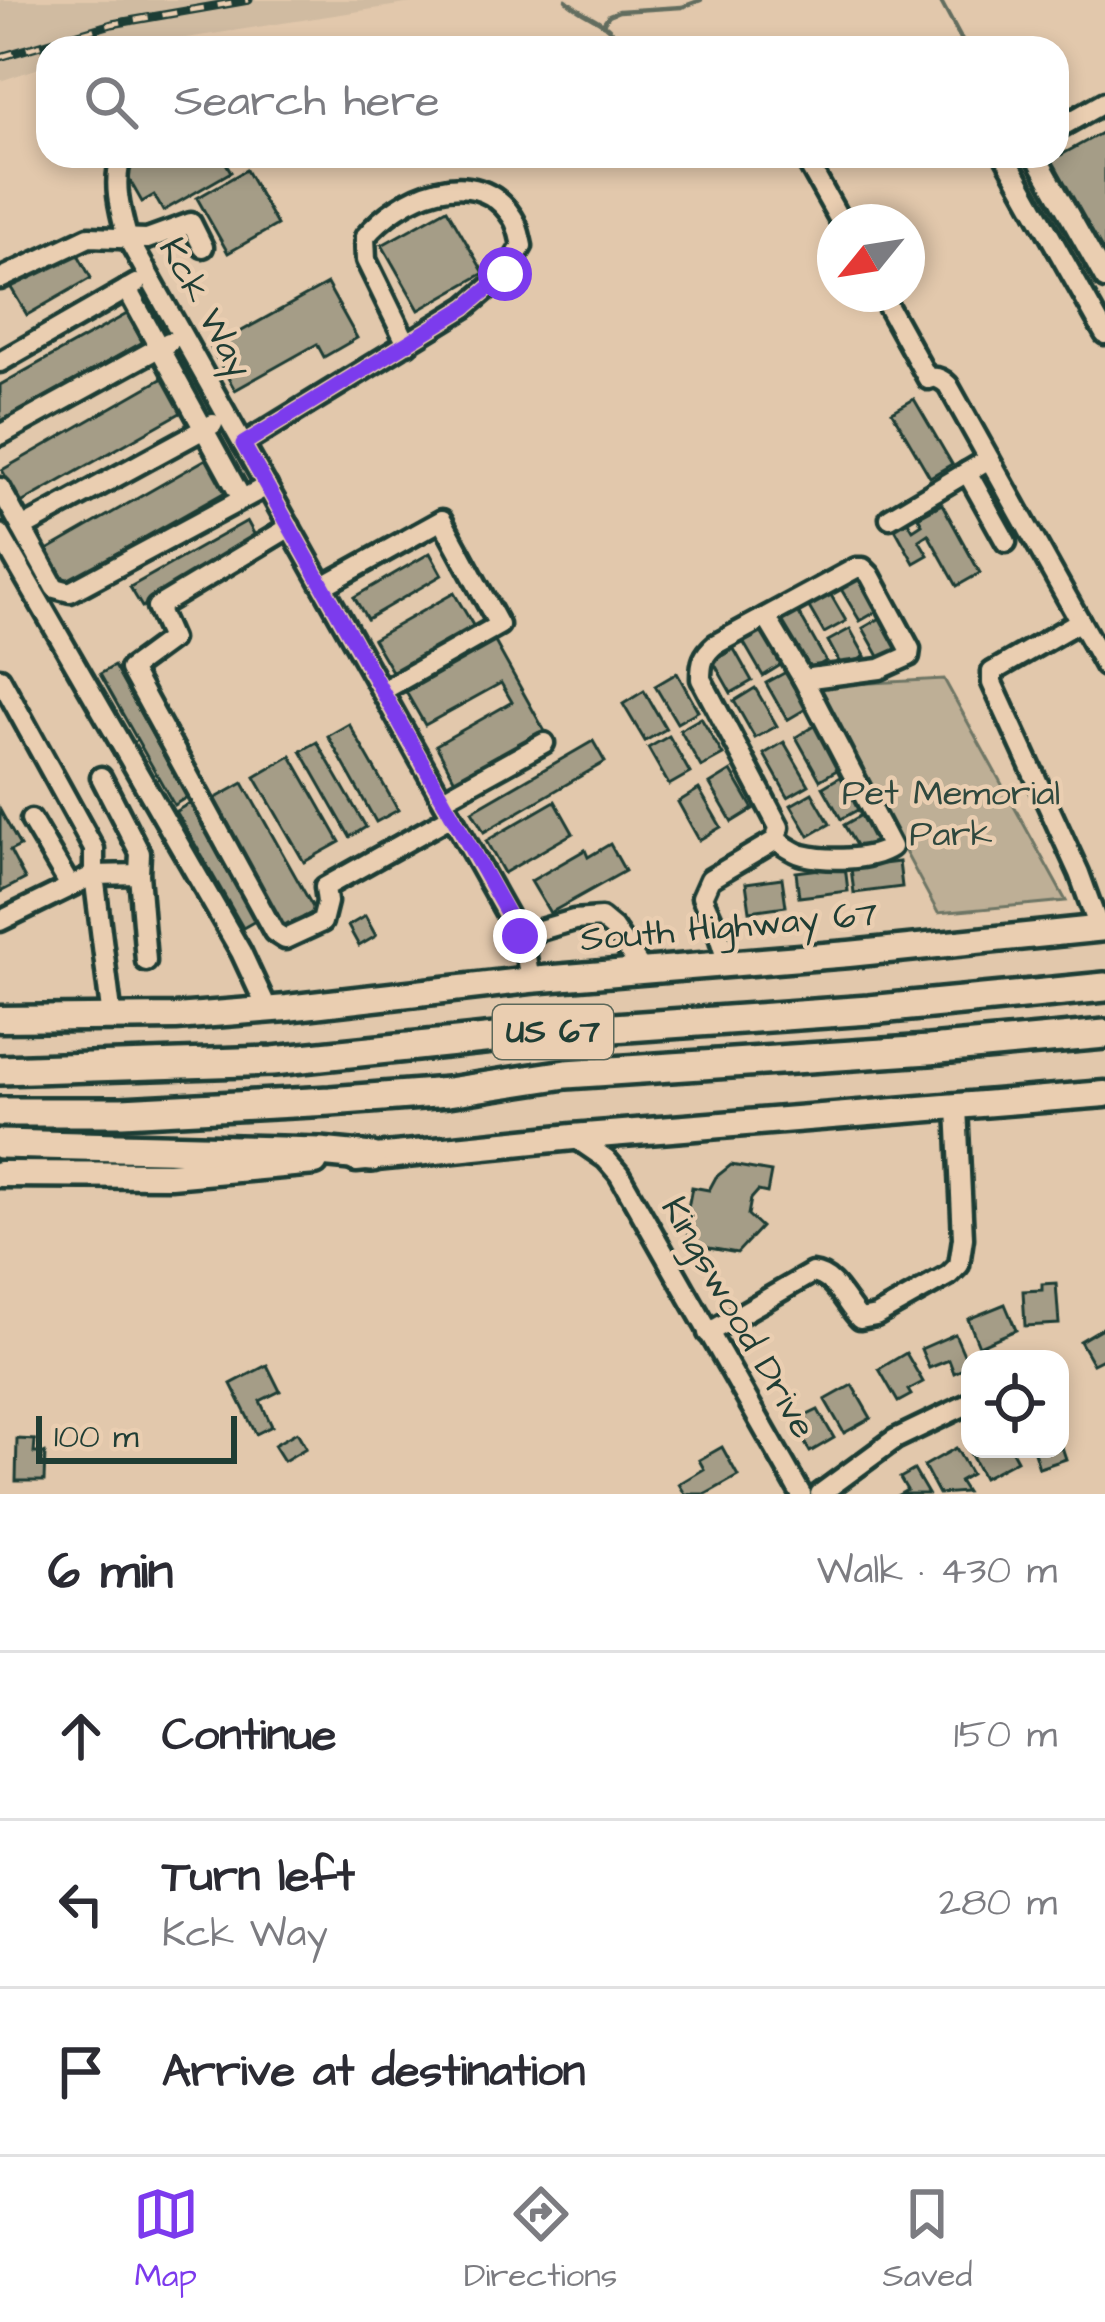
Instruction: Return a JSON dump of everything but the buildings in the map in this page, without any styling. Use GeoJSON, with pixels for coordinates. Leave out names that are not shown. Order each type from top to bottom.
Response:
{"type":"FeatureCollection","features":[{"type":"Feature","properties":{"kind":"highway","name":"US 67"},"geometry":{"type":"LineString","coordinates":[[0,1070],[273,1061],[542,1033],[869,1010],[1105,987]]}},
{"type":"Feature","properties":{"kind":"highway","name":"US 67"},"geometry":{"type":"LineString","coordinates":[[0,1112],[122,1112],[330,1101],[448,1092],[566,1074],[1105,1034]]}},
{"type":"Feature","properties":{"kind":"highway"},"geometry":{"type":"LineString","coordinates":[[0,1144],[372,1157]]}},
{"type":"Feature","properties":{"kind":"main road","name":"South Highway 67"},"geometry":{"type":"LineString","coordinates":[[0,1019],[112,1019],[268,1010],[530,980],[1102,928]]}},
{"type":"Feature","properties":{"kind":"main road"},"geometry":{"type":"LineString","coordinates":[[0,1174],[170,1174],[1105,1094]]}},
{"type":"Feature","properties":{"kind":"street"},"geometry":{"type":"LineString","coordinates":[[1069,122],[1105,102]]}},
{"type":"Feature","properties":{"kind":"street","name":"Kck Way"},"geometry":{"type":"LineString","coordinates":[[117,168],[127,237],[520,936],[530,980]]}},
{"type":"Feature","properties":{"kind":"street"},"geometry":{"type":"LineString","coordinates":[[811,168],[831,204]]}},
{"type":"Feature","properties":{"kind":"street"},"geometry":{"type":"LineString","coordinates":[[1012,168],[1105,334]]}},
{"type":"Feature","properties":{"kind":"street"},"geometry":{"type":"LineString","coordinates":[[1043,168],[1105,279]]}},
{"type":"Feature","properties":{"kind":"street"},"geometry":{"type":"LineString","coordinates":[[243,444],[407,344],[505,274],[522,246],[514,218],[492,196],[460,184],[424,195],[381,217],[365,237],[366,260],[407,344]]}},
{"type":"Feature","properties":{"kind":"street"},"geometry":{"type":"LineString","coordinates":[[0,279],[89,237],[147,239],[191,223],[203,247]]}},
{"type":"Feature","properties":{"kind":"street"},"geometry":{"type":"LineString","coordinates":[[0,362],[149,276]]}},
{"type":"Feature","properties":{"kind":"street"},"geometry":{"type":"LineString","coordinates":[[128,289],[242,499]]}},
{"type":"Feature","properties":{"kind":"street"},"geometry":{"type":"LineString","coordinates":[[890,312],[928,379],[934,377],[948,385],[1105,666]]}},
{"type":"Feature","properties":{"kind":"street"},"geometry":{"type":"LineString","coordinates":[[0,435],[182,335]]}},
{"type":"Feature","properties":{"kind":"street"},"geometry":{"type":"LineString","coordinates":[[22,528],[227,416]]}},
{"type":"Feature","properties":{"kind":"street"},"geometry":{"type":"LineString","coordinates":[[890,518],[989,459]]}},
{"type":"Feature","properties":{"kind":"street"},"geometry":{"type":"LineString","coordinates":[[967,472],[1006,542]]}},
{"type":"Feature","properties":{"kind":"street"},"geometry":{"type":"LineString","coordinates":[[0,488],[55,588],[70,592],[267,486]]}},
{"type":"Feature","properties":{"kind":"street"},"geometry":{"type":"LineString","coordinates":[[323,586],[442,520],[500,625],[382,692]]}},
{"type":"Feature","properties":{"kind":"street"},"geometry":{"type":"LineString","coordinates":[[290,527],[157,607],[171,639],[130,669],[274,932],[285,939],[322,922],[328,902],[325,887],[544,743]]}},
{"type":"Feature","properties":{"kind":"street"},"geometry":{"type":"LineString","coordinates":[[0,534],[242,952],[268,1010]]}},
{"type":"Feature","properties":{"kind":"street"},"geometry":{"type":"LineString","coordinates":[[728,964],[704,906],[705,888],[710,879],[776,840],[779,827],[701,679],[704,654],[863,568],[910,649],[909,656],[880,669],[802,680]]}},
{"type":"Feature","properties":{"kind":"street"},"geometry":{"type":"LineString","coordinates":[[766,617],[891,847],[854,859],[800,855],[776,840]]}},
{"type":"Feature","properties":{"kind":"street"},"geometry":{"type":"LineString","coordinates":[[1080,621],[992,672],[992,683],[1102,928]]}},
{"type":"Feature","properties":{"kind":"street"},"geometry":{"type":"LineString","coordinates":[[0,678],[94,849],[112,1019]]}},
{"type":"Feature","properties":{"kind":"street"},"geometry":{"type":"LineString","coordinates":[[101,777],[140,853],[146,961]]}},
{"type":"Feature","properties":{"kind":"street"},"geometry":{"type":"LineString","coordinates":[[32,820],[70,886]]}},
{"type":"Feature","properties":{"kind":"street"},"geometry":{"type":"LineString","coordinates":[[0,922],[94,875],[139,874]]}},
{"type":"Feature","properties":{"kind":"street"},"geometry":{"type":"LineString","coordinates":[[520,936],[574,920],[601,918],[643,970]]}},
{"type":"Feature","properties":{"kind":"street"},"geometry":{"type":"LineString","coordinates":[[708,1333],[812,1273],[834,1284],[860,1319],[876,1316],[950,1275],[959,1265],[963,1238],[957,1107]]}},
{"type":"Feature","properties":{"kind":"street","name":"Kingswood Drive"},"geometry":{"type":"LineString","coordinates":[[619,1174],[620,1153],[629,1134]]}},
{"type":"Feature","properties":{"kind":"street","name":"Kingswood Drive"},"geometry":{"type":"LineString","coordinates":[[573,1137],[619,1174],[797,1488]]}},
{"type":"Feature","properties":{"kind":"street"},"geometry":{"type":"LineString","coordinates":[[820,1494],[895,1439],[961,1407]]}},
{"type":"Feature","properties":{"kind":"street"},"geometry":{"type":"LineString","coordinates":[[775,1494],[797,1488]]}},
{"type":"Feature","properties":{"kind":"shaded area"},"geometry":{"type":"Polygon","coordinates":[[[0,0],[431,0],[199,36],[36,36],[36,69],[0,81],[0,0]]]}},
{"type":"Feature","properties":{"kind":"green space","name":"Pet Memorial Park"},"geometry":{"type":"Polygon","coordinates":[[[944,679],[1066,901],[938,913],[816,686],[944,679]]]}},
{"type":"Feature","properties":{"kind":"waterway"},"geometry":{"type":"LineString","coordinates":[[566,0],[615,36]]}},
{"type":"Feature","properties":{"kind":"waterway"},"geometry":{"type":"LineString","coordinates":[[604,22],[619,11],[682,7],[701,0]]}},
{"type":"Feature","properties":{"kind":"waterway"},"geometry":{"type":"LineString","coordinates":[[940,0],[960,36]]}},
{"type":"Feature","properties":{"kind":"waterway"},"geometry":{"type":"LineString","coordinates":[[1024,168],[1071,248]]}},
{"type":"Feature","properties":{"kind":"railway"},"geometry":{"type":"LineString","coordinates":[[71,36],[112,24],[249,0]]}},
{"type":"Feature","properties":{"kind":"railway"},"geometry":{"type":"LineString","coordinates":[[0,57],[36,46]]}},
{"type":"Feature","properties":{"kind":"route"},"geometry":{"type":"LineString","coordinates":[[505,274],[466,307],[243,444],[520,936]]}}]}
